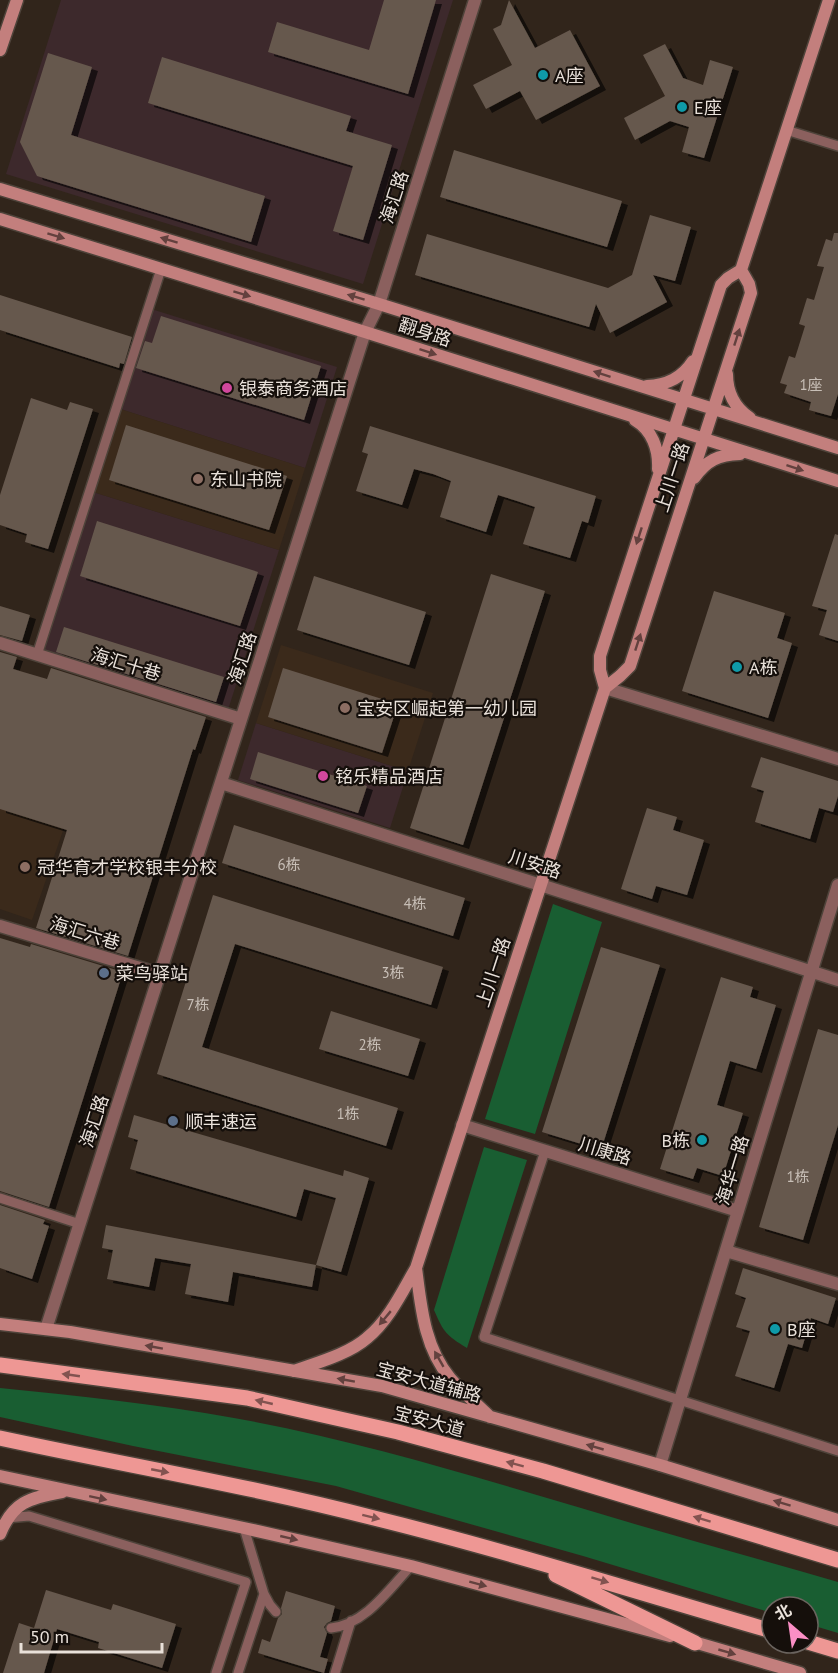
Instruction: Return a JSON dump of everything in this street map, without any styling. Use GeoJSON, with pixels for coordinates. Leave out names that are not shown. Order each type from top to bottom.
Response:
{"type":"FeatureCollection","features":[{"type":"Feature","properties":{"kind":"main road"},"geometry":{"type":"LineString","coordinates":[[0,50],[17,0]]}},
{"type":"Feature","properties":{"kind":"main road","name":"上川一路"},"geometry":{"type":"LineString","coordinates":[[605,688],[600,670],[600,656],[683,400],[721,285],[741,270],[829,0]]}},
{"type":"Feature","properties":{"kind":"main road","name":"翻身路"},"geometry":{"type":"LineString","coordinates":[[0,189],[379,304],[838,448]]}},
{"type":"Feature","properties":{"kind":"main road","name":"翻身路"},"geometry":{"type":"LineString","coordinates":[[0,219],[838,481]]}},
{"type":"Feature","properties":{"kind":"main road","name":"上川一路"},"geometry":{"type":"LineString","coordinates":[[294,1371],[335,1357],[367,1339],[390,1312],[416,1268],[605,688],[630,666],[704,439],[751,293],[741,270]]}},
{"type":"Feature","properties":{"kind":"main road"},"geometry":{"type":"LineString","coordinates":[[632,384],[648,386],[663,384],[677,378],[699,353]]}},
{"type":"Feature","properties":{"kind":"main road"},"geometry":{"type":"LineString","coordinates":[[728,364],[727,379],[730,394],[737,407],[748,417],[764,425]]}},
{"type":"Feature","properties":{"kind":"main road"},"geometry":{"type":"LineString","coordinates":[[623,413],[639,422],[650,434],[657,449],[657,481]]}},
{"type":"Feature","properties":{"kind":"main road"},"geometry":{"type":"LineString","coordinates":[[688,487],[698,472],[710,461],[724,455],[761,457]]}},
{"type":"Feature","properties":{"kind":"main road","name":"上川一路"},"geometry":{"type":"LineString","coordinates":[[416,1268],[424,1326],[434,1354],[450,1378],[492,1418]]}},
{"type":"Feature","properties":{"kind":"main road","name":"宝安大道辅路"},"geometry":{"type":"LineString","coordinates":[[0,1324],[46,1329],[382,1386],[660,1465],[838,1520]]}},
{"type":"Feature","properties":{"kind":"main road","name":"宝安大道"},"geometry":{"type":"LineString","coordinates":[[0,1365],[247,1398],[398,1432],[543,1471],[838,1560]]}},
{"type":"Feature","properties":{"kind":"main road"},"geometry":{"type":"LineString","coordinates":[[0,1438],[246,1488],[373,1517],[760,1627]]}},
{"type":"Feature","properties":{"kind":"main road"},"geometry":{"type":"LineString","coordinates":[[0,1476],[411,1566],[695,1642],[800,1673]]}},
{"type":"Feature","properties":{"kind":"main road"},"geometry":{"type":"LineString","coordinates":[[0,1534],[7,1518],[21,1504],[36,1497],[66,1491]]}},
{"type":"Feature","properties":{"kind":"main road"},"geometry":{"type":"LineString","coordinates":[[516,1556],[695,1642]]}},
{"type":"Feature","properties":{"kind":"main road"},"geometry":{"type":"LineString","coordinates":[[820,1646],[838,1651]]}},
{"type":"Feature","properties":{"kind":"street","name":"海汇路"},"geometry":{"type":"LineString","coordinates":[[46,1329],[365,332],[379,304],[475,0]]}},
{"type":"Feature","properties":{"kind":"street","name":"海汇十巷"},"geometry":{"type":"LineString","coordinates":[[0,643],[241,719]]}},
{"type":"Feature","properties":{"kind":"street"},"geometry":{"type":"LineString","coordinates":[[605,688],[838,759]]}},
{"type":"Feature","properties":{"kind":"street","name":"川安路"},"geometry":{"type":"LineString","coordinates":[[221,783],[838,980]]}},
{"type":"Feature","properties":{"kind":"street","name":"海华一路"},"geometry":{"type":"LineString","coordinates":[[660,1465],[838,885]]}},
{"type":"Feature","properties":{"kind":"street","name":"海汇六巷"},"geometry":{"type":"LineString","coordinates":[[0,926],[159,974]]}},
{"type":"Feature","properties":{"kind":"street","name":"川康路"},"geometry":{"type":"LineString","coordinates":[[462,1125],[738,1211]]}},
{"type":"Feature","properties":{"kind":"street"},"geometry":{"type":"LineString","coordinates":[[726,1251],[838,1284]]}},
{"type":"Feature","properties":{"kind":"lane"},"geometry":{"type":"LineString","coordinates":[[786,130],[838,146]]}},
{"type":"Feature","properties":{"kind":"lane"},"geometry":{"type":"LineString","coordinates":[[38,655],[161,269]]}},
{"type":"Feature","properties":{"kind":"lane"},"geometry":{"type":"LineString","coordinates":[[545,1151],[484,1337],[838,1451]]}},
{"type":"Feature","properties":{"kind":"lane"},"geometry":{"type":"LineString","coordinates":[[0,1198],[80,1224]]}},
{"type":"Feature","properties":{"kind":"lane"},"geometry":{"type":"LineString","coordinates":[[7,1518],[29,1516],[246,1582],[216,1673]]}},
{"type":"Feature","properties":{"kind":"lane"},"geometry":{"type":"LineString","coordinates":[[244,1528],[264,1594],[276,1612]]}},
{"type":"Feature","properties":{"kind":"lane"},"geometry":{"type":"LineString","coordinates":[[331,1628],[351,1622],[369,1611],[411,1566]]}},
{"type":"Feature","properties":{"kind":"lane"},"geometry":{"type":"LineString","coordinates":[[238,1673],[264,1594]]}},
{"type":"Feature","properties":{"kind":"lane"},"geometry":{"type":"LineString","coordinates":[[335,1673],[351,1622]]}},
{"type":"Feature","properties":{"kind":"shaded area"},"geometry":{"type":"Polygon","coordinates":[[[61,0],[453,0],[363,284],[6,174],[61,0]]]}},
{"type":"Feature","properties":{"kind":"shaded area","name":"银泰商务酒店"},"geometry":{"type":"Polygon","coordinates":[[[148,308],[337,367],[305,468],[117,408],[148,308]]]}},
{"type":"Feature","properties":{"kind":"shaded area","name":"东山书院"},"geometry":{"type":"Polygon","coordinates":[[[117,408],[305,468],[279,550],[90,491],[117,408]]]}},
{"type":"Feature","properties":{"kind":"shaded area"},"geometry":{"type":"Polygon","coordinates":[[[90,491],[279,550],[227,713],[38,654],[90,491]]]}},
{"type":"Feature","properties":{"kind":"shaded area","name":"宝安区崛起第一幼儿园"},"geometry":{"type":"Polygon","coordinates":[[[281,645],[433,693],[408,771],[256,723],[281,645]]]}},
{"type":"Feature","properties":{"kind":"shaded area","name":"铭乐精品酒店"},"geometry":{"type":"Polygon","coordinates":[[[256,723],[408,771],[390,828],[238,780],[256,723]]]}},
{"type":"Feature","properties":{"kind":"shaded area","name":"冠华育才学校银丰分校"},"geometry":{"type":"Polygon","coordinates":[[[0,803],[65,825],[32,920],[0,909],[0,803]]]}},
{"type":"Feature","properties":{"kind":"green space"},"geometry":{"type":"Polygon","coordinates":[[[553,904],[602,922],[535,1134],[485,1119],[553,904]]]}},
{"type":"Feature","properties":{"kind":"green space"},"geometry":{"type":"Polygon","coordinates":[[[484,1147],[527,1160],[467,1348],[446,1333],[434,1310],[484,1147]]]}},
{"type":"Feature","properties":{"kind":"green space"},"geometry":{"type":"Polygon","coordinates":[[[0,1388],[88,1397],[234,1418],[365,1447],[838,1582],[838,1633],[820,1628],[820,1595],[760,1595],[760,1609],[583,1556],[336,1486],[0,1417],[0,1388]]]}},
{"type":"Feature","properties":{"kind":"building"},"geometry":{"type":"Polygon","coordinates":[[[384,0],[436,0],[408,94],[268,52],[277,22],[369,50],[384,0]]]}},
{"type":"Feature","properties":{"kind":"building","name":"A座"},"geometry":{"type":"Polygon","coordinates":[[[509,0],[535,48],[570,30],[600,86],[536,120],[520,91],[486,109],[473,85],[512,65],[493,29],[501,25],[509,0]]]}},
{"type":"Feature","properties":{"kind":"building","name":"E座"},"geometry":{"type":"Polygon","coordinates":[[[665,44],[683,78],[703,85],[710,60],[733,67],[704,158],[682,152],[689,127],[670,121],[635,140],[624,118],[665,96],[643,55],[665,44]]]}},
{"type":"Feature","properties":{"kind":"building"},"geometry":{"type":"Polygon","coordinates":[[[48,53],[92,67],[71,135],[265,196],[251,242],[37,176],[20,142],[48,53]]]}},
{"type":"Feature","properties":{"kind":"building"},"geometry":{"type":"Polygon","coordinates":[[[162,57],[351,116],[346,131],[392,145],[363,240],[333,231],[353,166],[148,103],[162,57]]]}},
{"type":"Feature","properties":{"kind":"building"},"geometry":{"type":"Polygon","coordinates":[[[454,150],[622,201],[607,247],[440,197],[454,150]]]}},
{"type":"Feature","properties":{"kind":"building"},"geometry":{"type":"Polygon","coordinates":[[[650,215],[691,227],[675,281],[653,275],[667,302],[610,333],[596,304],[589,327],[415,275],[427,234],[608,288],[632,275],[650,215]]]}},
{"type":"Feature","properties":{"kind":"building"},"geometry":{"type":"Polygon","coordinates":[[[834,233],[838,233],[838,394],[831,416],[809,410],[811,402],[784,393],[787,385],[780,383],[789,356],[795,358],[805,326],[799,324],[807,298],[814,300],[824,267],[817,266],[826,239],[832,241],[834,233]]]}},
{"type":"Feature","properties":{"kind":"building"},"geometry":{"type":"Polygon","coordinates":[[[0,295],[132,337],[124,364],[120,363],[119,368],[0,330],[0,295]]]}},
{"type":"Feature","properties":{"kind":"building"},"geometry":{"type":"Polygon","coordinates":[[[161,316],[321,366],[304,420],[136,368],[145,341],[152,343],[161,316]]]}},
{"type":"Feature","properties":{"kind":"building"},"geometry":{"type":"Polygon","coordinates":[[[31,398],[67,410],[70,402],[93,409],[48,549],[25,542],[27,534],[0,525],[0,495],[31,398]]]}},
{"type":"Feature","properties":{"kind":"building"},"geometry":{"type":"Polygon","coordinates":[[[126,425],[287,476],[269,530],[109,480],[126,425]]]}},
{"type":"Feature","properties":{"kind":"building"},"geometry":{"type":"Polygon","coordinates":[[[370,426],[596,496],[588,523],[582,521],[570,558],[523,544],[535,507],[498,495],[486,532],[440,517],[451,481],[433,474],[414,469],[402,505],[356,491],[368,454],[362,452],[370,426]]]}},
{"type":"Feature","properties":{"kind":"building"},"geometry":{"type":"Polygon","coordinates":[[[97,521],[258,572],[240,626],[80,576],[97,521]]]}},
{"type":"Feature","properties":{"kind":"building"},"geometry":{"type":"Polygon","coordinates":[[[835,534],[838,535],[838,641],[819,635],[827,610],[812,606],[835,534]]]}},
{"type":"Feature","properties":{"kind":"building"},"geometry":{"type":"Polygon","coordinates":[[[491,574],[545,591],[463,845],[410,828],[491,574]]]}},
{"type":"Feature","properties":{"kind":"building"},"geometry":{"type":"Polygon","coordinates":[[[314,576],[426,612],[409,665],[297,630],[314,576]]]}},
{"type":"Feature","properties":{"kind":"building","name":"A栋"},"geometry":{"type":"Polygon","coordinates":[[[714,591],[785,613],[777,638],[792,643],[768,718],[682,691],[714,591]]]}},
{"type":"Feature","properties":{"kind":"building"},"geometry":{"type":"Polygon","coordinates":[[[0,606],[30,615],[22,641],[0,635],[0,606]]]}},
{"type":"Feature","properties":{"kind":"building"},"geometry":{"type":"Polygon","coordinates":[[[64,627],[224,677],[216,702],[56,652],[64,627]]]}},
{"type":"Feature","properties":{"kind":"building"},"geometry":{"type":"Polygon","coordinates":[[[0,652],[17,657],[13,669],[47,679],[51,668],[206,717],[195,750],[193,749],[128,956],[36,928],[67,830],[0,809],[0,652]]]}},
{"type":"Feature","properties":{"kind":"building"},"geometry":{"type":"Polygon","coordinates":[[[283,668],[398,704],[382,753],[268,717],[283,668]]]}},
{"type":"Feature","properties":{"kind":"building"},"geometry":{"type":"Polygon","coordinates":[[[258,752],[367,786],[358,813],[250,779],[258,752]]]}},
{"type":"Feature","properties":{"kind":"building"},"geometry":{"type":"Polygon","coordinates":[[[761,757],[838,781],[838,796],[833,812],[819,808],[810,839],[755,822],[764,791],[751,787],[761,757]]]}},
{"type":"Feature","properties":{"kind":"building"},"geometry":{"type":"Polygon","coordinates":[[[647,808],[677,817],[673,830],[704,840],[687,895],[656,886],[652,899],[621,889],[647,808]]]}},
{"type":"Feature","properties":{"kind":"building"},"geometry":{"type":"Polygon","coordinates":[[[234,825],[465,898],[453,936],[222,863],[234,825]]]}},
{"type":"Feature","properties":{"kind":"building"},"geometry":{"type":"Polygon","coordinates":[[[213,895],[443,967],[431,1005],[235,944],[202,1047],[398,1108],[386,1146],[157,1074],[213,895]]]}},
{"type":"Feature","properties":{"kind":"building"},"geometry":{"type":"Polygon","coordinates":[[[0,938],[30,947],[31,944],[123,972],[49,1207],[0,1191],[0,938]]]}},
{"type":"Feature","properties":{"kind":"building"},"geometry":{"type":"Polygon","coordinates":[[[601,947],[660,965],[601,1150],[542,1132],[601,947]]]}},
{"type":"Feature","properties":{"kind":"building"},"geometry":{"type":"Polygon","coordinates":[[[721,977],[753,987],[750,997],[776,1005],[756,1069],[730,1061],[717,1105],[743,1113],[723,1176],[697,1168],[693,1179],[660,1169],[721,977]]]}},
{"type":"Feature","properties":{"kind":"building"},"geometry":{"type":"Polygon","coordinates":[[[331,1011],[420,1039],[408,1076],[319,1049],[331,1011]]]}},
{"type":"Feature","properties":{"kind":"building"},"geometry":{"type":"Polygon","coordinates":[[[818,1029],[838,1035],[838,1125],[803,1240],[759,1227],[818,1029]]]}},
{"type":"Feature","properties":{"kind":"building"},"geometry":{"type":"Polygon","coordinates":[[[134,1115],[343,1176],[344,1170],[369,1178],[341,1272],[316,1265],[336,1198],[304,1189],[296,1217],[130,1169],[138,1140],[128,1137],[134,1115]]]}},
{"type":"Feature","properties":{"kind":"building"},"geometry":{"type":"Polygon","coordinates":[[[0,1205],[45,1220],[43,1224],[49,1226],[32,1279],[0,1268],[0,1205]]]}},
{"type":"Feature","properties":{"kind":"building"},"geometry":{"type":"Polygon","coordinates":[[[106,1225],[316,1265],[312,1287],[233,1272],[228,1302],[185,1294],[191,1264],[155,1258],[149,1287],[107,1279],[113,1250],[102,1248],[106,1225]]]}},
{"type":"Feature","properties":{"kind":"building","name":"B座"},"geometry":{"type":"Polygon","coordinates":[[[743,1268],[836,1298],[828,1324],[811,1318],[802,1348],[788,1344],[774,1388],[735,1376],[750,1331],[736,1327],[746,1298],[735,1294],[743,1268]]]}},
{"type":"Feature","properties":{"kind":"building"},"geometry":{"type":"Polygon","coordinates":[[[46,1590],[111,1610],[113,1604],[176,1624],[162,1668],[98,1648],[99,1642],[57,1629],[44,1673],[3,1673],[19,1623],[34,1628],[46,1590]]]}},
{"type":"Feature","properties":{"kind":"building"},"geometry":{"type":"Polygon","coordinates":[[[286,1591],[335,1606],[331,1621],[324,1627],[327,1633],[320,1657],[328,1659],[324,1673],[258,1653],[262,1639],[270,1642],[278,1618],[282,1614],[281,1608],[286,1591]]]}},
{"type":"Feature","properties":{"kind":"place","name":"A座"},"geometry":{"type":"Point","coordinates":[543,75]}},
{"type":"Feature","properties":{"kind":"place","name":"E座"},"geometry":{"type":"Point","coordinates":[682,107]}},
{"type":"Feature","properties":{"kind":"place","name":"银泰商务酒店"},"geometry":{"type":"Point","coordinates":[227,388]}},
{"type":"Feature","properties":{"kind":"place","name":"东山书院"},"geometry":{"type":"Point","coordinates":[198,479]}},
{"type":"Feature","properties":{"kind":"place","name":"A栋"},"geometry":{"type":"Point","coordinates":[737,667]}},
{"type":"Feature","properties":{"kind":"place","name":"宝安区崛起第一幼儿园"},"geometry":{"type":"Point","coordinates":[345,708]}},
{"type":"Feature","properties":{"kind":"place","name":"铭乐精品酒店"},"geometry":{"type":"Point","coordinates":[323,776]}},
{"type":"Feature","properties":{"kind":"place","name":"冠华育才学校银丰分校"},"geometry":{"type":"Point","coordinates":[25,867]}},
{"type":"Feature","properties":{"kind":"place","name":"菜鸟驿站"},"geometry":{"type":"Point","coordinates":[104,973]}},
{"type":"Feature","properties":{"kind":"place","name":"顺丰速运"},"geometry":{"type":"Point","coordinates":[173,1121]}},
{"type":"Feature","properties":{"kind":"place","name":"B栋"},"geometry":{"type":"Point","coordinates":[702,1140]}},
{"type":"Feature","properties":{"kind":"place","name":"B座"},"geometry":{"type":"Point","coordinates":[775,1329]}}]}
